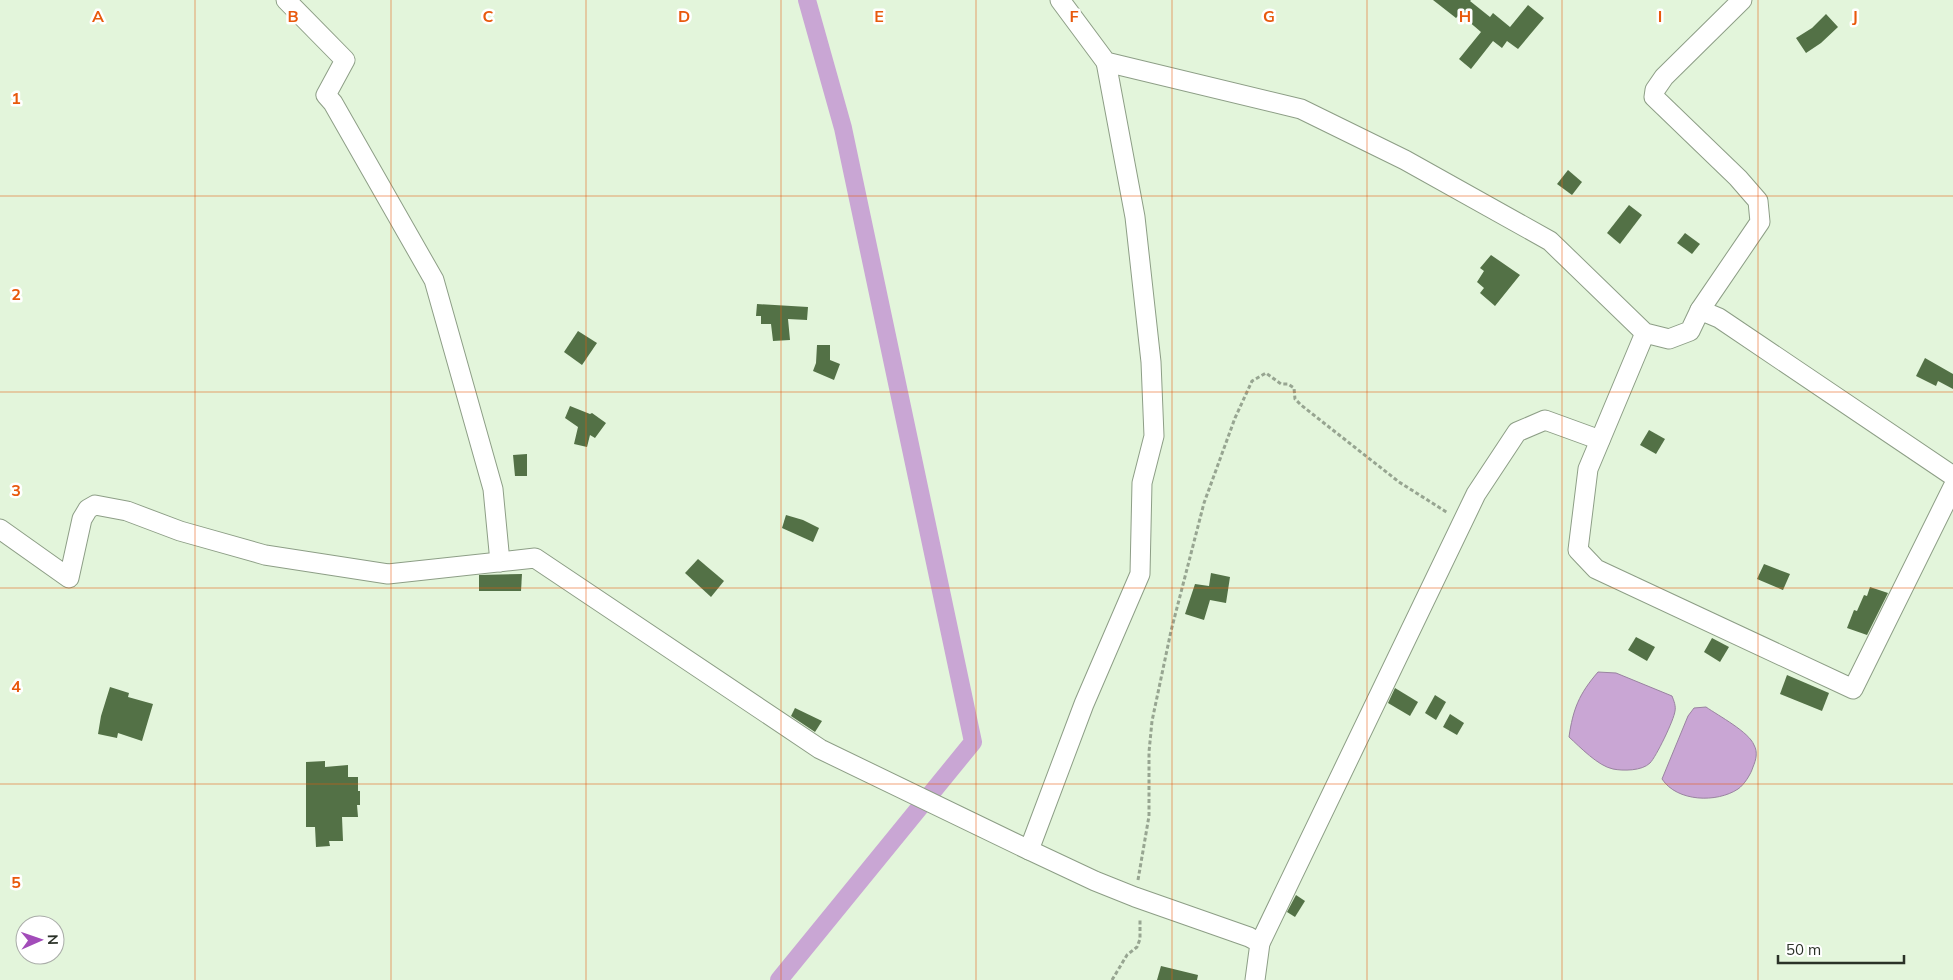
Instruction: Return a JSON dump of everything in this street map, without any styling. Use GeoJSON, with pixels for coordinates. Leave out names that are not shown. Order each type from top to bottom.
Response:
{"type":"FeatureCollection","features":[{"type":"Feature","properties":{"kind":"street"},"geometry":{"type":"LineString","coordinates":[[286,0],[345,60],[326,95],[434,280],[493,489],[500,562]]}},
{"type":"Feature","properties":{"kind":"street"},"geometry":{"type":"LineString","coordinates":[[1029,850],[1084,704],[1140,574],[1142,483],[1154,436],[1151,362],[1135,217],[1106,62],[1060,0]]}},
{"type":"Feature","properties":{"kind":"street"},"geometry":{"type":"LineString","coordinates":[[1106,62],[1301,109],[1405,160],[1550,241],[1645,333],[1669,339],[1690,331],[1700,310],[1760,222],[1758,201],[1738,178],[1654,97],[1655,90],[1664,77],[1742,0]]}},
{"type":"Feature","properties":{"kind":"street"},"geometry":{"type":"LineString","coordinates":[[1700,310],[1719,318],[1953,476]]}},
{"type":"Feature","properties":{"kind":"street"},"geometry":{"type":"LineString","coordinates":[[1645,333],[1588,468],[1578,550],[1596,569],[1853,689],[1953,487]]}},
{"type":"Feature","properties":{"kind":"street"},"geometry":{"type":"LineString","coordinates":[[1256,980],[1260,943],[1476,494],[1518,432],[1545,420],[1600,440]]}},
{"type":"Feature","properties":{"kind":"street"},"geometry":{"type":"LineString","coordinates":[[0,529],[69,578],[82,519],[88,510],[95,505],[127,511],[180,531],[265,555],[388,574],[535,558],[820,749],[1096,881],[1135,897],[1249,937],[1260,943]]}},
{"type":"Feature","properties":{"kind":"path"},"geometry":{"type":"LineString","coordinates":[[1112,980],[1127,955],[1137,947],[1140,939],[1141,921],[1135,897],[1149,816],[1149,752],[1152,721],[1172,631],[1204,503],[1235,418],[1252,381],[1266,373],[1281,384],[1288,384],[1294,388],[1295,399],[1301,405],[1399,482],[1463,522]]}},
{"type":"Feature","properties":{"kind":"shaded area"},"geometry":{"type":"Polygon","coordinates":[[[1598,672],[1616,673],[1672,696],[1675,709],[1672,722],[1656,754],[1647,766],[1627,770],[1607,767],[1590,756],[1569,737],[1578,702],[1598,672]]]}},
{"type":"Feature","properties":{"kind":"shaded area"},"geometry":{"type":"Polygon","coordinates":[[[1706,707],[1733,724],[1746,735],[1754,745],[1756,756],[1749,776],[1738,789],[1719,797],[1698,798],[1677,792],[1662,779],[1688,716],[1694,708],[1706,707]]]}},
{"type":"Feature","properties":{"kind":"building"},"geometry":{"type":"Polygon","coordinates":[[[1433,0],[1471,0],[1490,17],[1493,13],[1510,27],[1528,5],[1544,18],[1518,49],[1507,41],[1502,48],[1493,41],[1471,69],[1459,59],[1481,32],[1460,14],[1456,18],[1433,0]]]}},
{"type":"Feature","properties":{"kind":"building"},"geometry":{"type":"Polygon","coordinates":[[[1826,14],[1838,27],[1821,43],[1806,53],[1796,38],[1812,28],[1826,14]]]}},
{"type":"Feature","properties":{"kind":"building"},"geometry":{"type":"Polygon","coordinates":[[[1568,170],[1582,182],[1572,195],[1557,184],[1568,170]]]}},
{"type":"Feature","properties":{"kind":"building"},"geometry":{"type":"Polygon","coordinates":[[[1629,205],[1642,215],[1620,244],[1607,233],[1629,205]]]}},
{"type":"Feature","properties":{"kind":"building"},"geometry":{"type":"Polygon","coordinates":[[[1685,233],[1700,244],[1692,254],[1677,243],[1685,233]]]}},
{"type":"Feature","properties":{"kind":"building"},"geometry":{"type":"Polygon","coordinates":[[[1491,255],[1520,275],[1495,306],[1480,293],[1484,288],[1477,282],[1484,271],[1480,268],[1491,255]]]}},
{"type":"Feature","properties":{"kind":"building"},"geometry":{"type":"Polygon","coordinates":[[[757,304],[808,307],[807,320],[788,319],[790,340],[773,341],[771,324],[761,324],[761,316],[756,316],[757,304]]]}},
{"type":"Feature","properties":{"kind":"building"},"geometry":{"type":"Polygon","coordinates":[[[578,331],[597,343],[582,365],[564,352],[578,331]]]}},
{"type":"Feature","properties":{"kind":"building"},"geometry":{"type":"Polygon","coordinates":[[[817,345],[830,345],[830,360],[840,364],[834,380],[813,371],[816,363],[817,345]]]}},
{"type":"Feature","properties":{"kind":"building"},"geometry":{"type":"Polygon","coordinates":[[[1925,358],[1953,374],[1953,389],[1938,381],[1936,386],[1916,376],[1925,358]]]}},
{"type":"Feature","properties":{"kind":"building"},"geometry":{"type":"Polygon","coordinates":[[[570,406],[590,414],[592,413],[606,423],[595,438],[590,435],[587,447],[574,444],[578,427],[565,418],[570,406]]]}},
{"type":"Feature","properties":{"kind":"building"},"geometry":{"type":"Polygon","coordinates":[[[1649,430],[1665,439],[1656,454],[1640,445],[1649,430]]]}},
{"type":"Feature","properties":{"kind":"building"},"geometry":{"type":"Polygon","coordinates":[[[527,454],[527,476],[515,476],[513,455],[527,454]]]}},
{"type":"Feature","properties":{"kind":"building"},"geometry":{"type":"Polygon","coordinates":[[[786,515],[803,520],[819,528],[813,542],[782,528],[786,515]]]}},
{"type":"Feature","properties":{"kind":"building"},"geometry":{"type":"Polygon","coordinates":[[[698,559],[724,581],[711,597],[685,573],[698,559]]]}},
{"type":"Feature","properties":{"kind":"building"},"geometry":{"type":"Polygon","coordinates":[[[1764,564],[1790,574],[1783,590],[1757,579],[1764,564]]]}},
{"type":"Feature","properties":{"kind":"building"},"geometry":{"type":"Polygon","coordinates":[[[1211,573],[1230,577],[1226,603],[1210,600],[1204,620],[1185,614],[1195,584],[1209,586],[1211,573]]]}},
{"type":"Feature","properties":{"kind":"building"},"geometry":{"type":"Polygon","coordinates":[[[522,574],[521,591],[479,591],[479,575],[522,574]]]}},
{"type":"Feature","properties":{"kind":"building"},"geometry":{"type":"Polygon","coordinates":[[[1870,587],[1888,593],[1867,635],[1847,628],[1854,610],[1857,611],[1864,595],[1867,596],[1870,587]]]}},
{"type":"Feature","properties":{"kind":"building"},"geometry":{"type":"Polygon","coordinates":[[[1636,637],[1655,647],[1647,661],[1628,650],[1636,637]]]}},
{"type":"Feature","properties":{"kind":"building"},"geometry":{"type":"Polygon","coordinates":[[[1712,638],[1729,647],[1720,662],[1704,652],[1712,638]]]}},
{"type":"Feature","properties":{"kind":"building"},"geometry":{"type":"Polygon","coordinates":[[[1787,675],[1829,693],[1822,711],[1780,694],[1787,675]]]}},
{"type":"Feature","properties":{"kind":"building"},"geometry":{"type":"Polygon","coordinates":[[[110,687],[129,693],[128,697],[153,704],[142,741],[118,733],[117,738],[98,734],[101,716],[110,687]]]}},
{"type":"Feature","properties":{"kind":"building"},"geometry":{"type":"Polygon","coordinates":[[[1395,688],[1418,702],[1410,716],[1388,703],[1395,688]]]}},
{"type":"Feature","properties":{"kind":"building"},"geometry":{"type":"Polygon","coordinates":[[[1435,695],[1446,702],[1436,720],[1425,713],[1435,695]]]}},
{"type":"Feature","properties":{"kind":"building"},"geometry":{"type":"Polygon","coordinates":[[[795,708],[822,721],[815,732],[791,716],[795,708]]]}},
{"type":"Feature","properties":{"kind":"building"},"geometry":{"type":"Polygon","coordinates":[[[1450,714],[1464,723],[1457,735],[1443,727],[1450,714]]]}},
{"type":"Feature","properties":{"kind":"building"},"geometry":{"type":"Polygon","coordinates":[[[325,761],[325,767],[348,765],[348,777],[358,777],[360,805],[357,805],[358,817],[342,817],[343,841],[329,841],[330,846],[316,847],[315,827],[306,827],[306,762],[325,761]]]}},
{"type":"Feature","properties":{"kind":"building"},"geometry":{"type":"Polygon","coordinates":[[[1296,895],[1305,901],[1295,917],[1287,912],[1296,895]]]}},
{"type":"Feature","properties":{"kind":"building"},"geometry":{"type":"Polygon","coordinates":[[[1161,966],[1198,975],[1197,980],[1157,980],[1161,966]]]}},
{"type":"Feature","properties":{"kind":"waterway"},"geometry":{"type":"LineString","coordinates":[[779,980],[973,742],[843,128],[807,0]]}}]}
